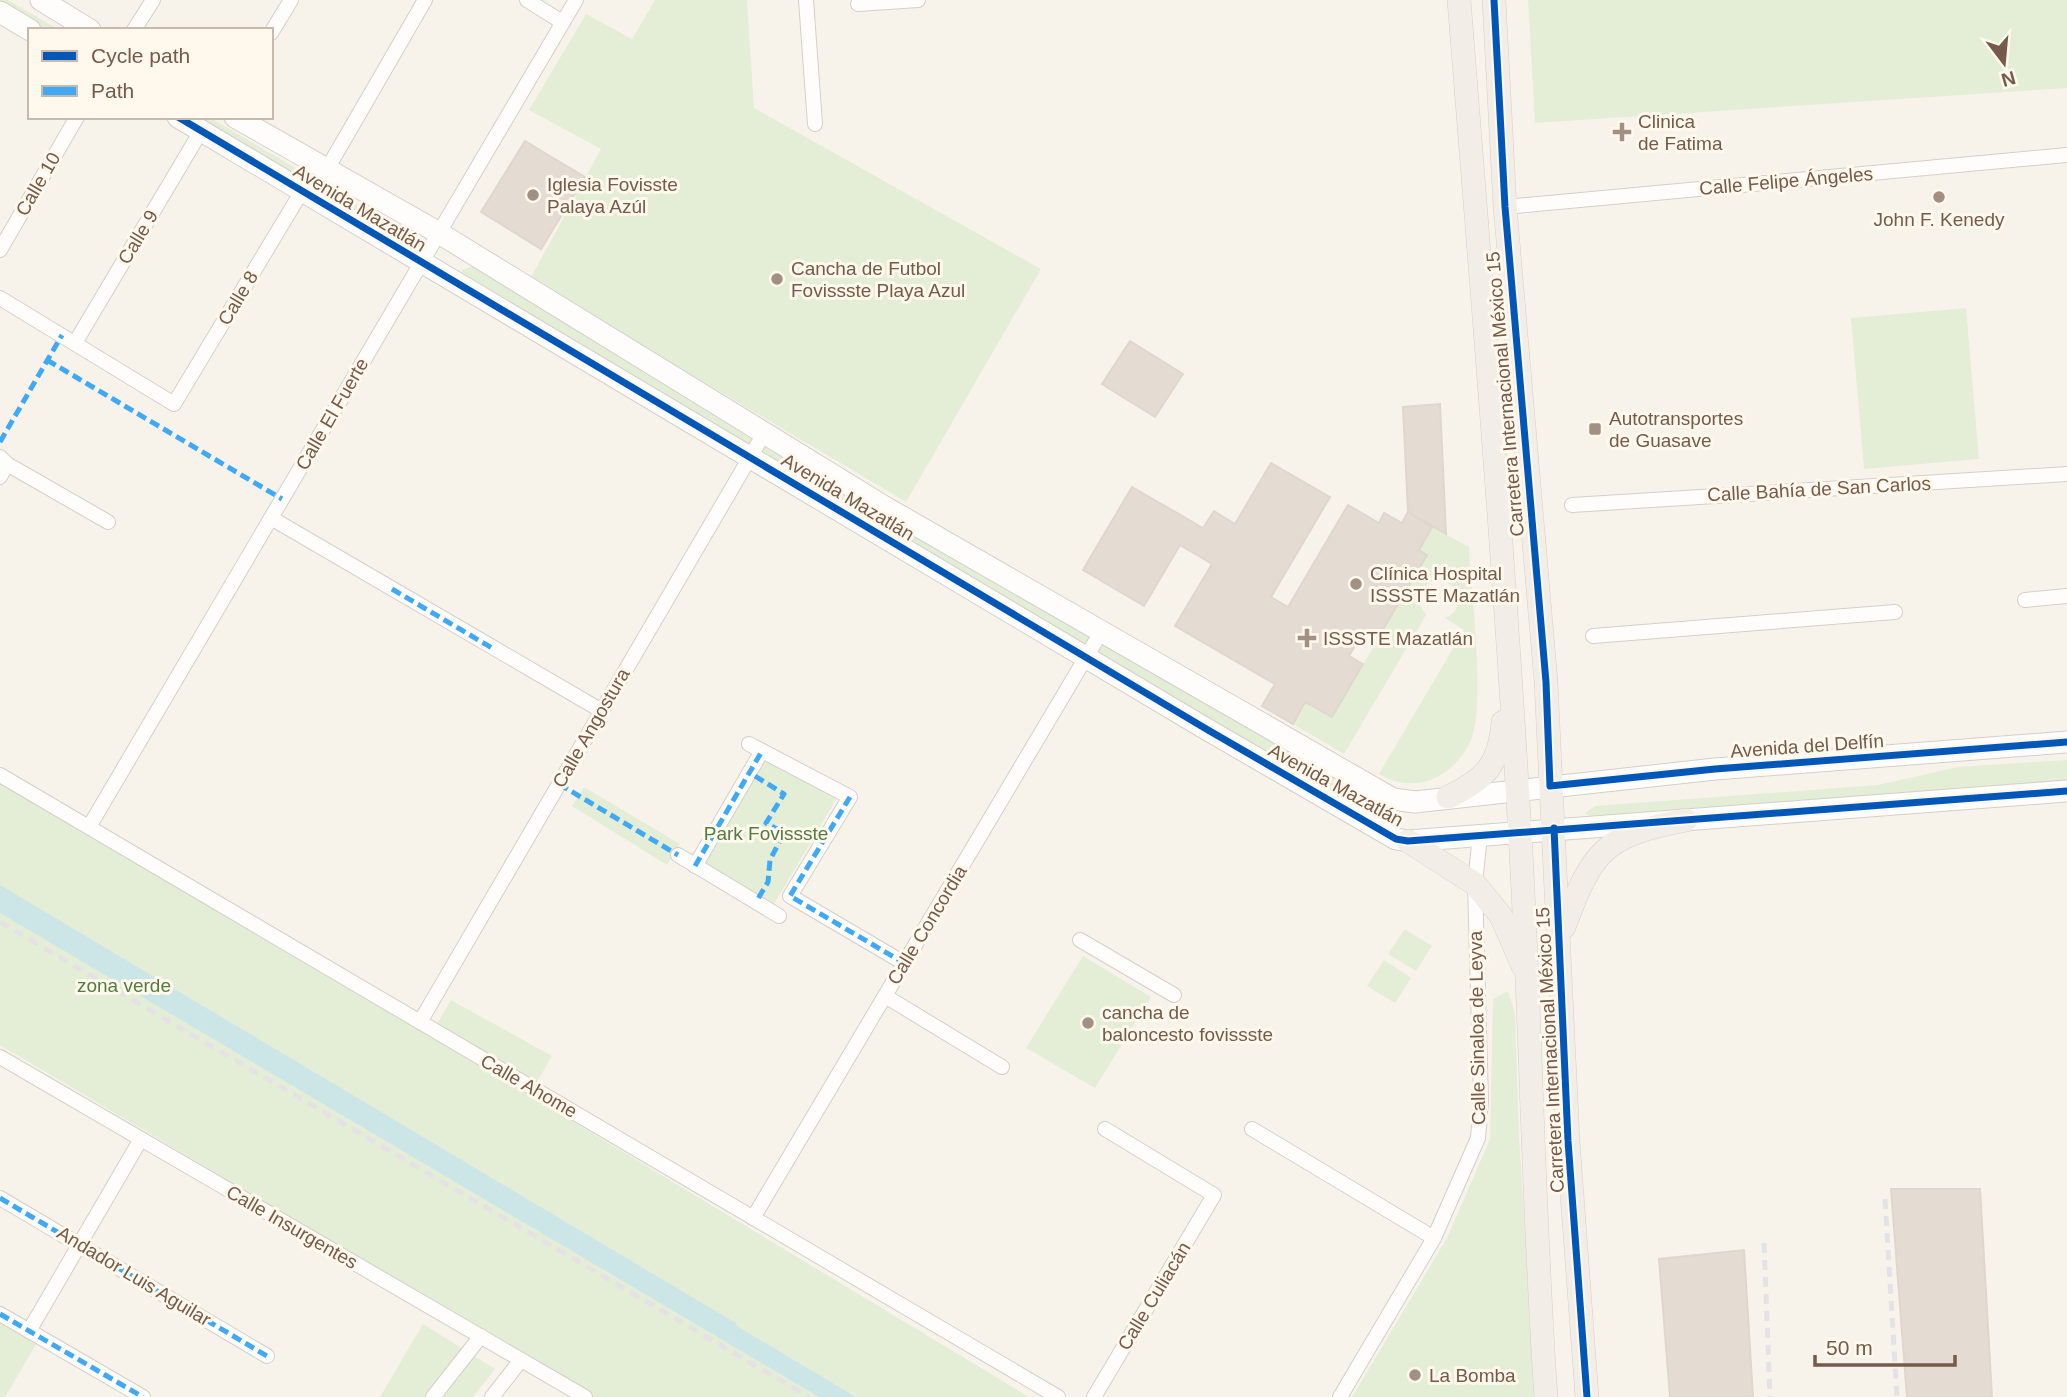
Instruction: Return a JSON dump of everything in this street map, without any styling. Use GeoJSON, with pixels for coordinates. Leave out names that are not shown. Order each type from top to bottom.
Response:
{"type":"FeatureCollection","features":[{"type":"Feature","properties":{"kind":"main road","name":"Carretera Internacional México 15"},"geometry":{"type":"LineString","coordinates":[[1459,0],[1511,685],[1528,977],[1537,1272],[1546,1397]]}},
{"type":"Feature","properties":{"kind":"main road","name":"Carretera Internacional México 15"},"geometry":{"type":"LineString","coordinates":[[1494,0],[1505,207],[1546,682],[1550,786],[1561,936],[1568,1141],[1587,1397]]}},
{"type":"Feature","properties":{"kind":"main road"},"geometry":{"type":"LineString","coordinates":[[1448,797],[1474,785],[1497,758],[1502,741],[1503,710],[1511,685]]}},
{"type":"Feature","properties":{"kind":"main road"},"geometry":{"type":"LineString","coordinates":[[1561,936],[1584,875],[1601,853],[1625,836],[1686,820]]}},
{"type":"Feature","properties":{"kind":"main road"},"geometry":{"type":"LineString","coordinates":[[1408,841],[1475,884],[1501,916],[1528,977]]}},
{"type":"Feature","properties":{"kind":"street"},"geometry":{"type":"LineString","coordinates":[[41,0],[87,28]]}},
{"type":"Feature","properties":{"kind":"street"},"geometry":{"type":"LineString","coordinates":[[135,28],[152,0]]}},
{"type":"Feature","properties":{"kind":"street"},"geometry":{"type":"LineString","coordinates":[[273,30],[291,0]]}},
{"type":"Feature","properties":{"kind":"street"},"geometry":{"type":"LineString","coordinates":[[327,171],[425,0]]}},
{"type":"Feature","properties":{"kind":"street"},"geometry":{"type":"LineString","coordinates":[[527,0],[562,22]]}},
{"type":"Feature","properties":{"kind":"street","name":"Calle El Fuerte"},"geometry":{"type":"LineString","coordinates":[[89,827],[576,0]]}},
{"type":"Feature","properties":{"kind":"street"},"geometry":{"type":"LineString","coordinates":[[806,0],[814,124]]}},
{"type":"Feature","properties":{"kind":"street"},"geometry":{"type":"LineString","coordinates":[[858,4],[918,0]]}},
{"type":"Feature","properties":{"kind":"street"},"geometry":{"type":"LineString","coordinates":[[0,12],[28,29]]}},
{"type":"Feature","properties":{"kind":"street","name":"Calle 10"},"geometry":{"type":"LineString","coordinates":[[0,250],[76,119]]}},
{"type":"Feature","properties":{"kind":"street","name":"Avenida Mazatlán"},"geometry":{"type":"LineString","coordinates":[[181,119],[420,264],[1384,832],[1408,841],[1520,830]]}},
{"type":"Feature","properties":{"kind":"street","name":"Avenida Mazatlán"},"geometry":{"type":"LineString","coordinates":[[238,119],[439,233],[763,435],[1393,799],[1415,802],[1517,790]]}},
{"type":"Feature","properties":{"kind":"street","name":"Calle 9"},"geometry":{"type":"LineString","coordinates":[[75,343],[201,131]]}},
{"type":"Feature","properties":{"kind":"street","name":"Calle Felipe Ángeles"},"geometry":{"type":"LineString","coordinates":[[1505,207],[2067,155]]}},
{"type":"Feature","properties":{"kind":"street","name":"Calle 8"},"geometry":{"type":"LineString","coordinates":[[75,343],[174,404],[302,191]]}},
{"type":"Feature","properties":{"kind":"street"},"geometry":{"type":"LineString","coordinates":[[0,298],[75,343]]}},
{"type":"Feature","properties":{"kind":"street","name":"Calle Angostura"},"geometry":{"type":"LineString","coordinates":[[420,1022],[763,435]]}},
{"type":"Feature","properties":{"kind":"street"},"geometry":{"type":"LineString","coordinates":[[2,466],[108,522]]}},
{"type":"Feature","properties":{"kind":"street","name":"Calle Bahía de San Carlos"},"geometry":{"type":"LineString","coordinates":[[1572,505],[2067,474]]}},
{"type":"Feature","properties":{"kind":"street"},"geometry":{"type":"LineString","coordinates":[[271,518],[602,710]]}},
{"type":"Feature","properties":{"kind":"street"},"geometry":{"type":"LineString","coordinates":[[2025,600],[2067,596]]}},
{"type":"Feature","properties":{"kind":"street"},"geometry":{"type":"LineString","coordinates":[[1593,636],[1895,612]]}},
{"type":"Feature","properties":{"kind":"street","name":"Calle Concordia"},"geometry":{"type":"LineString","coordinates":[[753,1218],[1101,632]]}},
{"type":"Feature","properties":{"kind":"street","name":"Avenida del Delfín"},"geometry":{"type":"LineString","coordinates":[[1550,786],[1715,769],[2067,743]]}},
{"type":"Feature","properties":{"kind":"street"},"geometry":{"type":"LineString","coordinates":[[695,866],[756,747],[850,797],[790,896],[904,963]]}},
{"type":"Feature","properties":{"kind":"street","name":"Calle Ahome"},"geometry":{"type":"LineString","coordinates":[[0,775],[1058,1397]]}},
{"type":"Feature","properties":{"kind":"street"},"geometry":{"type":"LineString","coordinates":[[1517,790],[1550,786]]}},
{"type":"Feature","properties":{"kind":"street"},"geometry":{"type":"LineString","coordinates":[[1520,830],[2067,791]]}},
{"type":"Feature","properties":{"kind":"street","name":"Calle Sinaloa de Leyva"},"geometry":{"type":"LineString","coordinates":[[1340,1397],[1434,1238],[1478,1138],[1480,1121],[1475,884],[1480,835]]}},
{"type":"Feature","properties":{"kind":"street"},"geometry":{"type":"LineString","coordinates":[[678,855],[779,916]]}},
{"type":"Feature","properties":{"kind":"street"},"geometry":{"type":"LineString","coordinates":[[1080,940],[1174,995]]}},
{"type":"Feature","properties":{"kind":"street"},"geometry":{"type":"LineString","coordinates":[[885,996],[1002,1067]]}},
{"type":"Feature","properties":{"kind":"street","name":"Calle Insurgentes"},"geometry":{"type":"LineString","coordinates":[[0,1057],[585,1397]]}},
{"type":"Feature","properties":{"kind":"street","name":"Calle Culiacán"},"geometry":{"type":"LineString","coordinates":[[1094,1397],[1214,1195],[1105,1129]]}},
{"type":"Feature","properties":{"kind":"street"},"geometry":{"type":"LineString","coordinates":[[1252,1129],[1434,1238]]}},
{"type":"Feature","properties":{"kind":"street"},"geometry":{"type":"LineString","coordinates":[[29,1331],[141,1139]]}},
{"type":"Feature","properties":{"kind":"street","name":"Andador Luis Aguilar"},"geometry":{"type":"LineString","coordinates":[[0,1198],[267,1356]]}},
{"type":"Feature","properties":{"kind":"street"},"geometry":{"type":"LineString","coordinates":[[0,1314],[143,1397]]}},
{"type":"Feature","properties":{"kind":"street"},"geometry":{"type":"LineString","coordinates":[[433,1397],[481,1336]]}},
{"type":"Feature","properties":{"kind":"street"},"geometry":{"type":"LineString","coordinates":[[492,1397],[521,1360]]}},
{"type":"Feature","properties":{"kind":"green space"},"geometry":{"type":"Polygon","coordinates":[[[0,0],[8,0],[56,28],[36,28],[0,7],[0,0]]]}},
{"type":"Feature","properties":{"kind":"green space","name":"Cancha de Futbol Fovissste Playa Azul"},"geometry":{"type":"Polygon","coordinates":[[[655,0],[747,0],[754,108],[1041,269],[906,502],[530,279],[601,149],[529,110],[586,14],[632,39],[655,0]]]}},
{"type":"Feature","properties":{"kind":"green space"},"geometry":{"type":"Polygon","coordinates":[[[1528,0],[2067,0],[2067,88],[1535,123],[1528,0]]]}},
{"type":"Feature","properties":{"kind":"green space"},"geometry":{"type":"Polygon","coordinates":[[[192,119],[212,119],[412,236],[418,247],[408,245],[192,119]]]}},
{"type":"Feature","properties":{"kind":"green space"},"geometry":{"type":"Polygon","coordinates":[[[474,265],[1395,805],[1398,819],[1395,830],[464,282],[462,270],[474,265]]]}},
{"type":"Feature","properties":{"kind":"green space"},"geometry":{"type":"Polygon","coordinates":[[[1966,308],[1979,459],[1864,469],[1851,318],[1966,308]]]}},
{"type":"Feature","properties":{"kind":"green space"},"geometry":{"type":"Polygon","coordinates":[[[1432,527],[1469,547],[1477,675],[1475,723],[1468,746],[1452,767],[1428,781],[1406,783],[1379,774],[1464,630],[1445,618],[1457,607],[1458,601],[1454,588],[1448,583],[1433,580],[1421,589],[1418,602],[1426,615],[1344,754],[1293,724],[1305,702],[1332,717],[1427,556],[1419,550],[1432,527]]]}},
{"type":"Feature","properties":{"kind":"green space","name":"Park Fovissste"},"geometry":{"type":"Polygon","coordinates":[[[763,755],[837,798],[771,909],[696,868],[763,755]]]}},
{"type":"Feature","properties":{"kind":"green space"},"geometry":{"type":"Polygon","coordinates":[[[2067,760],[2067,784],[1594,818],[1585,813],[1595,806],[1878,785],[1958,767],[2067,760]]]}},
{"type":"Feature","properties":{"kind":"green space","name":"zona verde"},"geometry":{"type":"Polygon","coordinates":[[[0,776],[1029,1397],[594,1397],[0,1045],[0,776]]]}},
{"type":"Feature","properties":{"kind":"green space"},"geometry":{"type":"Polygon","coordinates":[[[584,787],[680,844],[667,865],[572,806],[584,787]]]}},
{"type":"Feature","properties":{"kind":"green space"},"geometry":{"type":"Polygon","coordinates":[[[1405,929],[1432,946],[1416,971],[1388,954],[1405,929]]]}},
{"type":"Feature","properties":{"kind":"green space"},"geometry":{"type":"Polygon","coordinates":[[[1083,956],[1151,997],[1095,1088],[1026,1048],[1083,956]]]}},
{"type":"Feature","properties":{"kind":"green space"},"geometry":{"type":"Polygon","coordinates":[[[1384,960],[1411,978],[1395,1003],[1367,986],[1384,960]]]}},
{"type":"Feature","properties":{"kind":"green space"},"geometry":{"type":"Polygon","coordinates":[[[1508,991],[1515,1013],[1519,1137],[1537,1397],[1352,1397],[1447,1238],[1490,1139],[1493,999],[1508,991]]]}},
{"type":"Feature","properties":{"kind":"green space"},"geometry":{"type":"Polygon","coordinates":[[[451,1000],[552,1056],[534,1087],[434,1029],[451,1000]]]}},
{"type":"Feature","properties":{"kind":"green space"},"geometry":{"type":"Polygon","coordinates":[[[0,1319],[38,1341],[5,1397],[0,1397],[0,1319]]]}},
{"type":"Feature","properties":{"kind":"green space"},"geometry":{"type":"Polygon","coordinates":[[[423,1324],[495,1369],[473,1397],[380,1397],[423,1324]]]}},
{"type":"Feature","properties":{"kind":"water"},"geometry":{"type":"Polygon","coordinates":[[[0,888],[856,1397],[819,1397],[0,913],[0,888]]]}},
{"type":"Feature","properties":{"kind":"building","name":"Iglesia Fovisste Palaya Azúl"},"geometry":{"type":"Polygon","coordinates":[[[525,141],[585,177],[541,249],[481,212],[525,141]]]}},
{"type":"Feature","properties":{"kind":"building"},"geometry":{"type":"Polygon","coordinates":[[[1130,341],[1183,374],[1155,417],[1102,384],[1130,341]]]}},
{"type":"Feature","properties":{"kind":"building"},"geometry":{"type":"Polygon","coordinates":[[[1440,404],[1446,534],[1408,512],[1403,407],[1440,404]]]}},
{"type":"Feature","properties":{"kind":"building","name":"Clínica Hospital ISSSTE Mazatlán"},"geometry":{"type":"Polygon","coordinates":[[[1271,463],[1330,497],[1271,597],[1288,607],[1348,505],[1379,523],[1384,513],[1402,523],[1408,512],[1432,527],[1419,550],[1427,555],[1378,638],[1364,630],[1349,656],[1363,664],[1332,717],[1305,702],[1293,724],[1262,706],[1275,684],[1175,626],[1212,564],[1180,545],[1144,606],[1083,570],[1132,487],[1203,528],[1214,511],[1235,524],[1271,463]]]}},
{"type":"Feature","properties":{"kind":"building"},"geometry":{"type":"Polygon","coordinates":[[[1891,1189],[1980,1189],[1992,1397],[1907,1397],[1891,1189]]]}},
{"type":"Feature","properties":{"kind":"building"},"geometry":{"type":"Polygon","coordinates":[[[1744,1250],[1753,1397],[1670,1397],[1659,1259],[1744,1250]]]}},
{"type":"Feature","properties":{"kind":"waterway"},"geometry":{"type":"LineString","coordinates":[[0,888],[734,1325]]}},
{"type":"Feature","properties":{"kind":"railway"},"geometry":{"type":"LineString","coordinates":[[0,922],[809,1397]]}},
{"type":"Feature","properties":{"kind":"railway"},"geometry":{"type":"LineString","coordinates":[[1885,1199],[1897,1397]]}},
{"type":"Feature","properties":{"kind":"railway"},"geometry":{"type":"LineString","coordinates":[[1764,1243],[1770,1397]]}},
{"type":"Feature","properties":{"kind":"marked path"},"geometry":{"type":"LineString","coordinates":[[0,442],[62,335]]}},
{"type":"Feature","properties":{"kind":"marked path"},"geometry":{"type":"LineString","coordinates":[[47,360],[282,499]]}},
{"type":"Feature","properties":{"kind":"marked path"},"geometry":{"type":"LineString","coordinates":[[392,589],[492,648]]}},
{"type":"Feature","properties":{"kind":"marked path"},"geometry":{"type":"LineString","coordinates":[[695,866],[762,751]]}},
{"type":"Feature","properties":{"kind":"marked path"},"geometry":{"type":"LineString","coordinates":[[755,776],[784,794],[766,823],[784,833],[770,860],[768,882],[756,902]]}},
{"type":"Feature","properties":{"kind":"marked path"},"geometry":{"type":"LineString","coordinates":[[559,784],[678,855]]}},
{"type":"Feature","properties":{"kind":"marked path"},"geometry":{"type":"LineString","coordinates":[[850,797],[790,896],[904,963]]}},
{"type":"Feature","properties":{"kind":"marked path"},"geometry":{"type":"LineString","coordinates":[[0,1198],[267,1356]]}},
{"type":"Feature","properties":{"kind":"marked path"},"geometry":{"type":"LineString","coordinates":[[0,1314],[143,1397]]}},
{"type":"Feature","properties":{"kind":"cycle path"},"geometry":{"type":"LineString","coordinates":[[1494,0],[1505,207],[1546,682],[1550,786],[1715,769],[2067,742]]}},
{"type":"Feature","properties":{"kind":"cycle path"},"geometry":{"type":"LineString","coordinates":[[181,119],[1396,839],[1408,841],[2067,791]]}},
{"type":"Feature","properties":{"kind":"cycle path"},"geometry":{"type":"LineString","coordinates":[[1554,828],[1568,1141],[1587,1397]]}},
{"type":"Feature","properties":{"kind":"place","name":"Clinica de Fatima"},"geometry":{"type":"Point","coordinates":[1622,132]}},
{"type":"Feature","properties":{"kind":"place","name":"Iglesia Fovisste Palaya Azúl"},"geometry":{"type":"Point","coordinates":[533,195]}},
{"type":"Feature","properties":{"kind":"place","name":"John F. Kenedy"},"geometry":{"type":"Point","coordinates":[1939,197]}},
{"type":"Feature","properties":{"kind":"place","name":"Cancha de Futbol Fovissste Playa Azul"},"geometry":{"type":"Point","coordinates":[777,279]}},
{"type":"Feature","properties":{"kind":"place","name":"Autotransportes de Guasave"},"geometry":{"type":"Point","coordinates":[1595,429]}},
{"type":"Feature","properties":{"kind":"place","name":"Clínica Hospital ISSSTE Mazatlán"},"geometry":{"type":"Point","coordinates":[1356,584]}},
{"type":"Feature","properties":{"kind":"place","name":"ISSSTE Mazatlán"},"geometry":{"type":"Point","coordinates":[1307,638]}},
{"type":"Feature","properties":{"kind":"place","name":"cancha de baloncesto fovissste"},"geometry":{"type":"Point","coordinates":[1088,1023]}},
{"type":"Feature","properties":{"kind":"place","name":"La Bomba"},"geometry":{"type":"Point","coordinates":[1415,1375]}}]}
